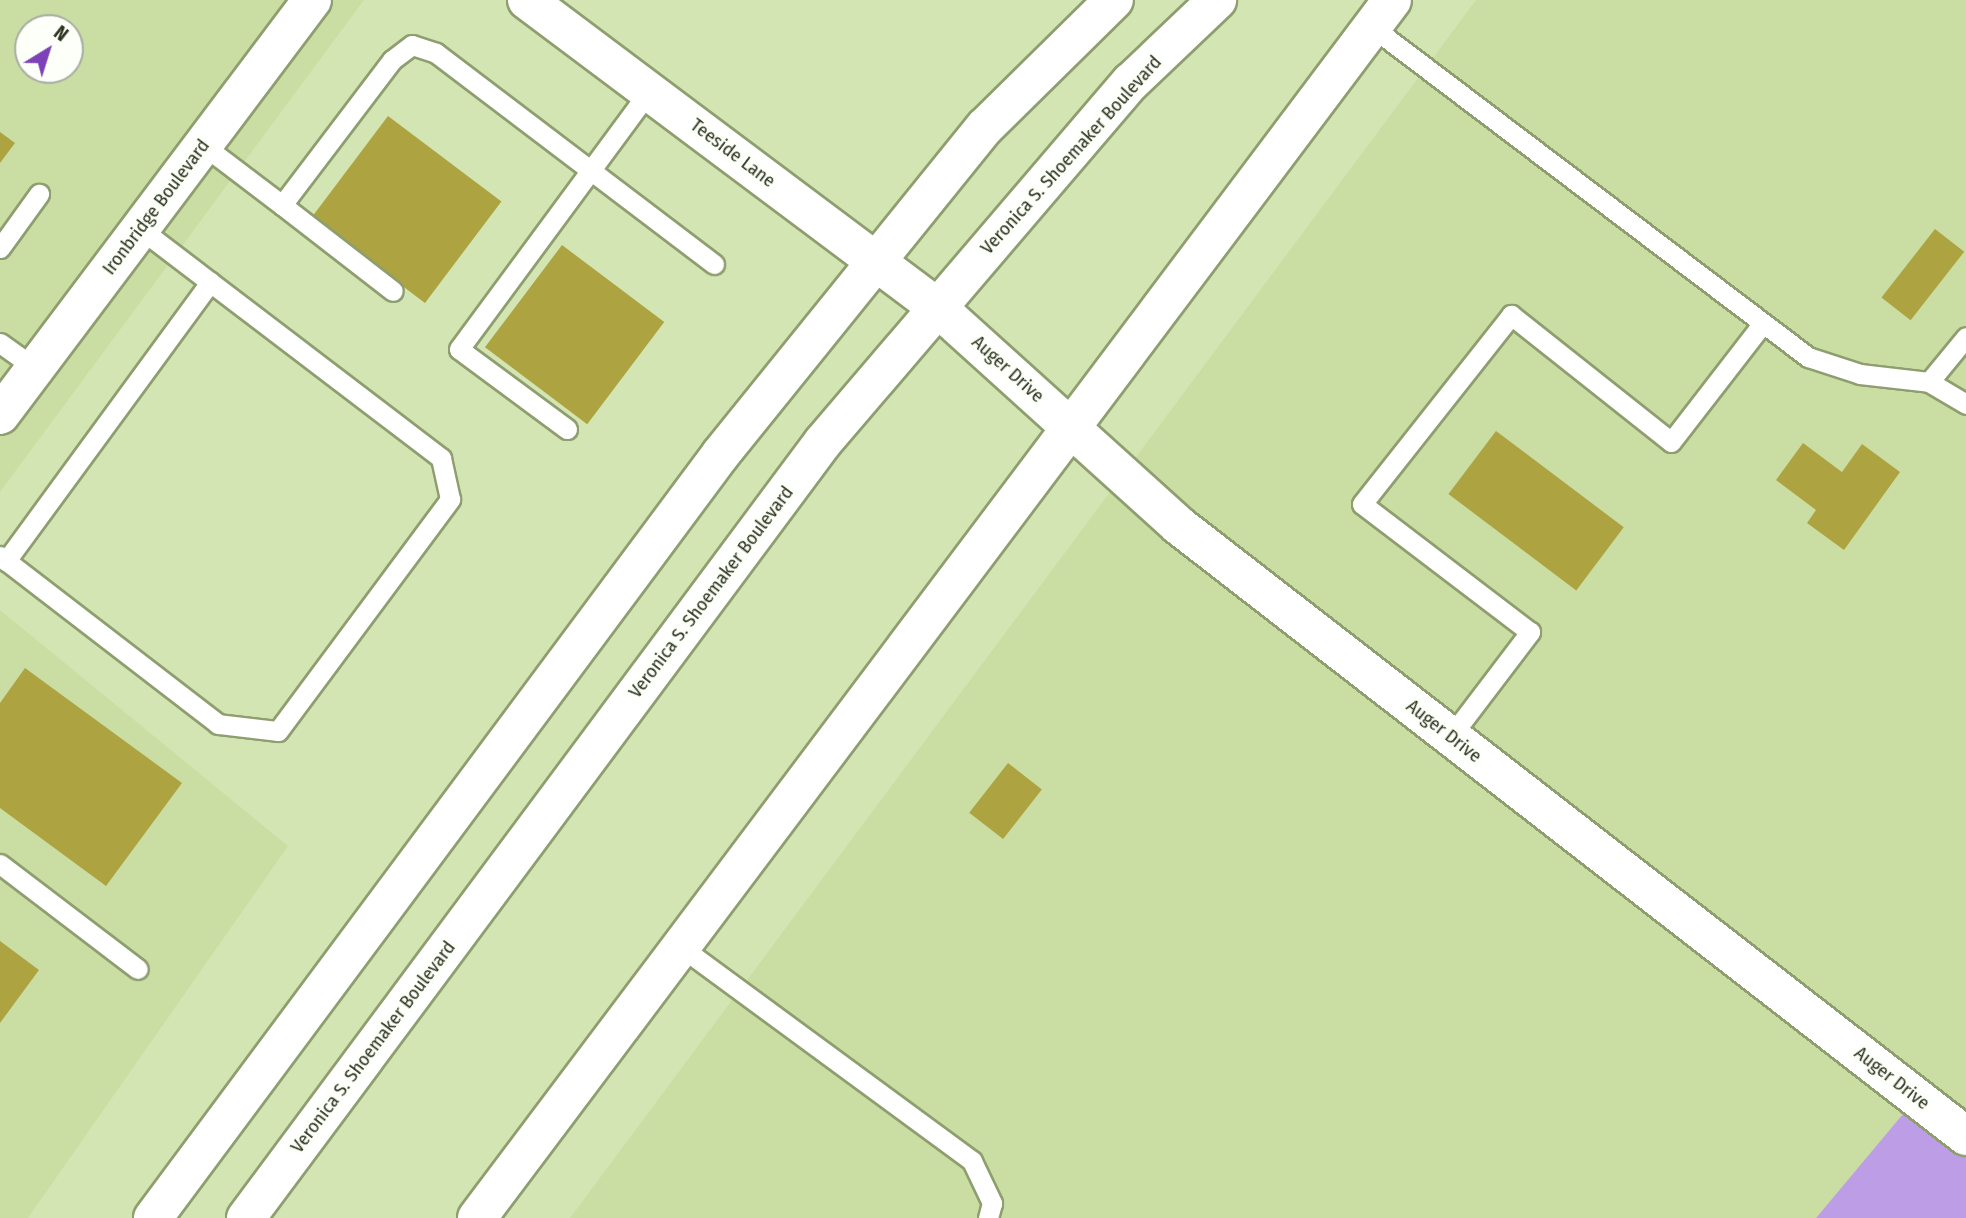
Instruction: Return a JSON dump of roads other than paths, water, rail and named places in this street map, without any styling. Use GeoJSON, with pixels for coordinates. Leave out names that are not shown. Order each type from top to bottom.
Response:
{"type":"FeatureCollection","features":[{"type":"Feature","properties":{"kind":"street","name":"Ironbridge Boulevard"},"geometry":{"type":"LineString","coordinates":[[0,415],[313,0]]}},
{"type":"Feature","properties":{"kind":"street","name":"Teeside Lane"},"geometry":{"type":"LineString","coordinates":[[527,0],[937,308]]}},
{"type":"Feature","properties":{"kind":"street"},"geometry":{"type":"LineString","coordinates":[[153,1218],[720,456],[985,127],[1114,0]]}},
{"type":"Feature","properties":{"kind":"street","name":"Veronica S. Shoemaker Boulevard"},"geometry":{"type":"LineString","coordinates":[[246,1218],[823,442],[1131,82],[1217,0]]}},
{"type":"Feature","properties":{"kind":"street"},"geometry":{"type":"LineString","coordinates":[[477,1218],[1382,13]]}},
{"type":"Feature","properties":{"kind":"street","name":"Auger Drive"},"geometry":{"type":"LineString","coordinates":[[937,308],[1072,426],[1178,525],[1957,1121]]}},
{"type":"Feature","properties":{"kind":"lane"},"geometry":{"type":"LineString","coordinates":[[1382,13],[1808,357],[1860,374],[1929,382],[1966,404]]}},
{"type":"Feature","properties":{"kind":"lane"},"geometry":{"type":"LineString","coordinates":[[282,205],[392,60],[412,45],[436,53],[714,264]]}},
{"type":"Feature","properties":{"kind":"lane"},"geometry":{"type":"LineString","coordinates":[[567,429],[459,349],[649,91]]}},
{"type":"Feature","properties":{"kind":"lane"},"geometry":{"type":"LineString","coordinates":[[203,145],[393,290]]}},
{"type":"Feature","properties":{"kind":"lane"},"geometry":{"type":"LineString","coordinates":[[0,248],[39,194]]}},
{"type":"Feature","properties":{"kind":"lane"},"geometry":{"type":"LineString","coordinates":[[140,229],[210,282],[441,458],[450,499],[278,731],[218,724],[3,559],[210,282]]}},
{"type":"Feature","properties":{"kind":"lane"},"geometry":{"type":"LineString","coordinates":[[1451,736],[1530,632],[1362,504],[1511,315],[1671,442],[1763,323]]}},
{"type":"Feature","properties":{"kind":"lane"},"geometry":{"type":"LineString","coordinates":[[1929,382],[1966,337]]}},
{"type":"Feature","properties":{"kind":"lane"},"geometry":{"type":"LineString","coordinates":[[0,343],[35,368]]}},
{"type":"Feature","properties":{"kind":"lane"},"geometry":{"type":"LineString","coordinates":[[0,864],[138,969]]}},
{"type":"Feature","properties":{"kind":"lane"},"geometry":{"type":"LineString","coordinates":[[681,947],[972,1161],[992,1203],[988,1218]]}}]}
